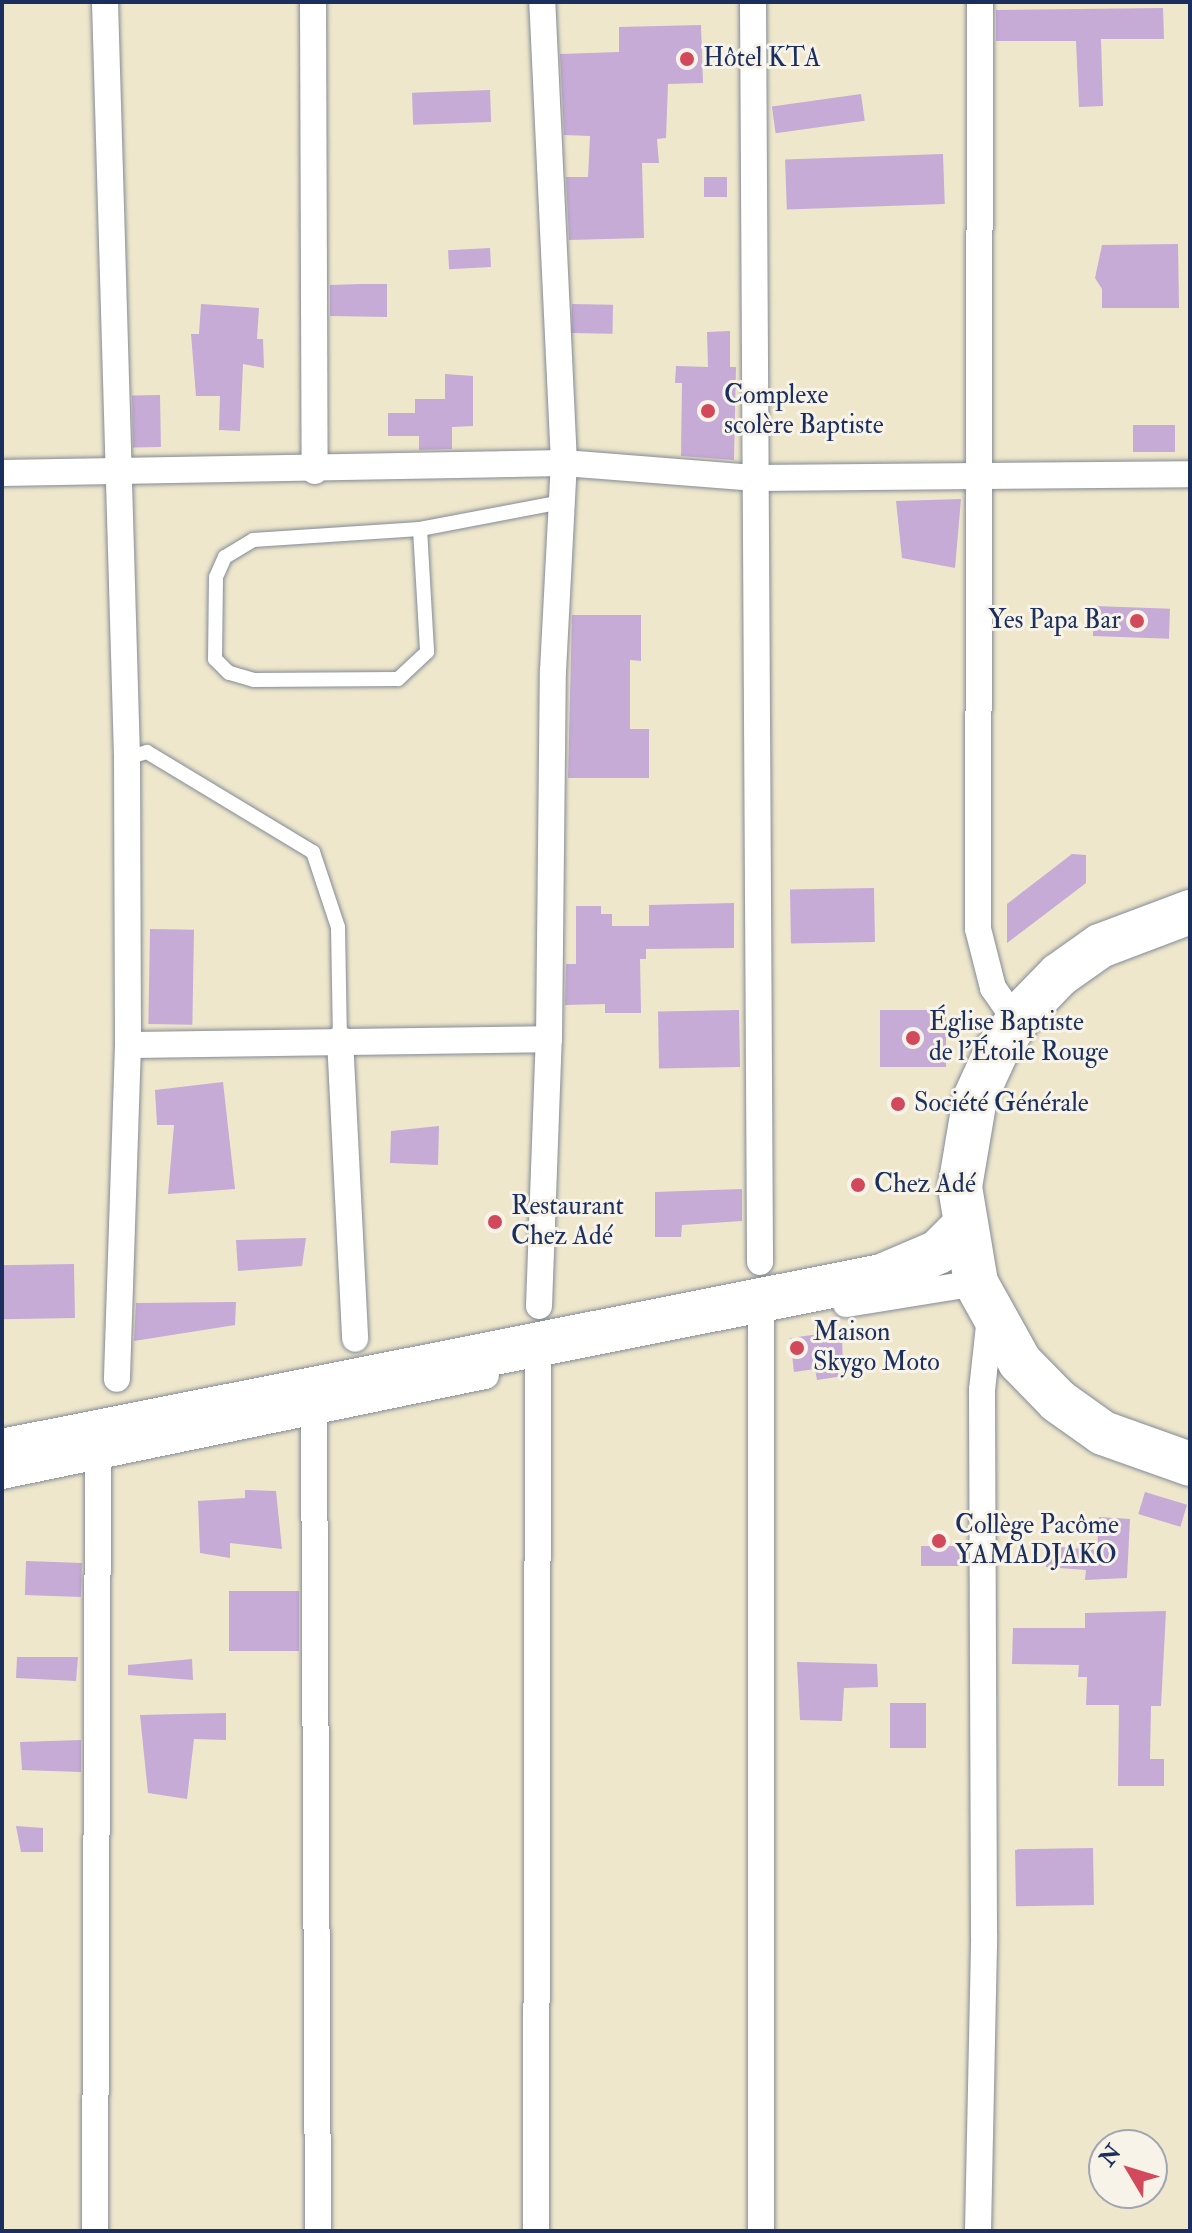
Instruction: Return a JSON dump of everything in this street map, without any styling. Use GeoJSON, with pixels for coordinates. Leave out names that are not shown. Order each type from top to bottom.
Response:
{"type":"FeatureCollection","features":[{"type":"Feature","properties":{"kind":"highway"},"geometry":{"type":"LineString","coordinates":[[1190,912],[1134,929],[1090,953],[1050,983],[1016,1021],[989,1066],[970,1115],[961,1167],[963,1227],[983,1300],[1026,1369],[1072,1413],[1127,1445],[1190,1464]]}},
{"type":"Feature","properties":{"kind":"highway"},"geometry":{"type":"LineString","coordinates":[[2,1451],[882,1276],[938,1252],[963,1227]]}},
{"type":"Feature","properties":{"kind":"street"},"geometry":{"type":"LineString","coordinates":[[105,2],[127,758],[128,1045],[117,1379]]}},
{"type":"Feature","properties":{"kind":"street"},"geometry":{"type":"LineString","coordinates":[[313,2],[315,471]]}},
{"type":"Feature","properties":{"kind":"street"},"geometry":{"type":"LineString","coordinates":[[539,1306],[549,1039],[553,671],[564,463],[542,2]]}},
{"type":"Feature","properties":{"kind":"street"},"geometry":{"type":"LineString","coordinates":[[753,2],[760,1262]]}},
{"type":"Feature","properties":{"kind":"street"},"geometry":{"type":"LineString","coordinates":[[980,2],[982,476],[978,929],[993,988],[1016,1021]]}},
{"type":"Feature","properties":{"kind":"street"},"geometry":{"type":"LineString","coordinates":[[2,473],[315,471],[564,463],[756,478],[1190,474]]}},
{"type":"Feature","properties":{"kind":"street"},"geometry":{"type":"LineString","coordinates":[[128,1045],[340,1039],[549,1039]]}},
{"type":"Feature","properties":{"kind":"street"},"geometry":{"type":"LineString","coordinates":[[340,1039],[355,1339]]}},
{"type":"Feature","properties":{"kind":"street"},"geometry":{"type":"LineString","coordinates":[[2,1476],[314,1415],[761,1318],[983,1300],[984,1935],[978,2231]]}},
{"type":"Feature","properties":{"kind":"street"},"geometry":{"type":"LineString","coordinates":[[761,1318],[761,2231]]}},
{"type":"Feature","properties":{"kind":"street"},"geometry":{"type":"LineString","coordinates":[[536,2231],[538,1365]]}},
{"type":"Feature","properties":{"kind":"street"},"geometry":{"type":"LineString","coordinates":[[314,1415],[318,2231]]}},
{"type":"Feature","properties":{"kind":"street"},"geometry":{"type":"LineString","coordinates":[[95,2231],[98,1456]]}},
{"type":"Feature","properties":{"kind":"lane"},"geometry":{"type":"LineString","coordinates":[[420,529],[427,652],[398,679],[254,680],[229,673],[215,659],[216,577],[225,557],[253,540],[420,529],[562,502]]}},
{"type":"Feature","properties":{"kind":"lane"},"geometry":{"type":"LineString","coordinates":[[127,758],[147,752],[313,852],[338,927],[340,1039]]}},
{"type":"Feature","properties":{"kind":"building"},"geometry":{"type":"Polygon","coordinates":[[[1163,8],[1164,39],[1101,39],[1103,106],[1079,107],[1076,41],[996,41],[996,10],[1163,8]]]}},
{"type":"Feature","properties":{"kind":"building"},"geometry":{"type":"Polygon","coordinates":[[[701,25],[703,83],[668,84],[666,138],[657,139],[659,163],[642,163],[644,238],[569,240],[566,177],[588,177],[590,136],[564,135],[560,54],[619,52],[619,27],[701,25]]]}},
{"type":"Feature","properties":{"kind":"building"},"geometry":{"type":"Polygon","coordinates":[[[490,90],[491,122],[413,125],[412,93],[490,90]]]}},
{"type":"Feature","properties":{"kind":"building"},"geometry":{"type":"Polygon","coordinates":[[[861,94],[865,121],[776,133],[772,107],[861,94]]]}},
{"type":"Feature","properties":{"kind":"building"},"geometry":{"type":"Polygon","coordinates":[[[943,154],[945,204],[787,209],[785,160],[943,154]]]}},
{"type":"Feature","properties":{"kind":"building"},"geometry":{"type":"Polygon","coordinates":[[[704,177],[727,177],[727,197],[704,197],[704,177]]]}},
{"type":"Feature","properties":{"kind":"building"},"geometry":{"type":"Polygon","coordinates":[[[1178,244],[1179,308],[1102,308],[1102,289],[1095,278],[1102,245],[1178,244]]]}},
{"type":"Feature","properties":{"kind":"building"},"geometry":{"type":"Polygon","coordinates":[[[490,248],[491,267],[449,269],[448,250],[490,248]]]}},
{"type":"Feature","properties":{"kind":"building"},"geometry":{"type":"Polygon","coordinates":[[[387,284],[387,317],[330,316],[330,285],[387,284]]]}},
{"type":"Feature","properties":{"kind":"building"},"geometry":{"type":"Polygon","coordinates":[[[201,304],[259,308],[257,339],[263,339],[264,368],[243,364],[240,431],[219,430],[220,396],[196,396],[191,334],[199,334],[201,304]]]}},
{"type":"Feature","properties":{"kind":"building"},"geometry":{"type":"Polygon","coordinates":[[[572,304],[613,305],[612,334],[571,333],[572,304]]]}},
{"type":"Feature","properties":{"kind":"building","name":"Complexe scolère Baptiste"},"geometry":{"type":"Polygon","coordinates":[[[730,331],[730,367],[736,367],[734,460],[681,456],[682,383],[675,383],[676,366],[708,367],[707,332],[730,331]]]}},
{"type":"Feature","properties":{"kind":"building"},"geometry":{"type":"Polygon","coordinates":[[[445,374],[473,376],[473,426],[452,427],[452,449],[419,450],[419,436],[388,436],[388,413],[415,413],[415,399],[445,399],[445,374]]]}},
{"type":"Feature","properties":{"kind":"building"},"geometry":{"type":"Polygon","coordinates":[[[132,395],[160,395],[161,447],[133,447],[132,395]]]}},
{"type":"Feature","properties":{"kind":"building"},"geometry":{"type":"Polygon","coordinates":[[[1133,425],[1175,425],[1175,452],[1133,452],[1133,425]]]}},
{"type":"Feature","properties":{"kind":"building"},"geometry":{"type":"Polygon","coordinates":[[[961,499],[955,568],[902,558],[896,501],[961,499]]]}},
{"type":"Feature","properties":{"kind":"building"},"geometry":{"type":"Polygon","coordinates":[[[1094,606],[1170,609],[1169,639],[1093,636],[1094,606]]]}},
{"type":"Feature","properties":{"kind":"building"},"geometry":{"type":"Polygon","coordinates":[[[572,615],[641,615],[641,661],[630,660],[630,729],[649,729],[649,778],[568,778],[572,615]]]}},
{"type":"Feature","properties":{"kind":"building"},"geometry":{"type":"Polygon","coordinates":[[[1072,854],[1086,855],[1086,883],[1007,943],[1007,904],[1072,854]]]}},
{"type":"Feature","properties":{"kind":"building"},"geometry":{"type":"Polygon","coordinates":[[[874,888],[875,942],[791,943],[790,889],[874,888]]]}},
{"type":"Feature","properties":{"kind":"building"},"geometry":{"type":"Polygon","coordinates":[[[734,903],[734,948],[646,949],[646,959],[640,959],[641,1013],[605,1013],[605,1004],[565,1005],[566,964],[576,964],[576,906],[601,906],[601,914],[612,914],[612,926],[649,926],[649,905],[734,903]]]}},
{"type":"Feature","properties":{"kind":"building"},"geometry":{"type":"Polygon","coordinates":[[[150,929],[194,930],[192,1025],[148,1024],[150,929]]]}},
{"type":"Feature","properties":{"kind":"building"},"geometry":{"type":"Polygon","coordinates":[[[739,1010],[740,1067],[659,1068],[658,1011],[739,1010]]]}},
{"type":"Feature","properties":{"kind":"building","name":"Église Baptiste de l'Étoile Rouge"},"geometry":{"type":"Polygon","coordinates":[[[880,1010],[946,1010],[946,1067],[880,1067],[880,1010]]]}},
{"type":"Feature","properties":{"kind":"building"},"geometry":{"type":"Polygon","coordinates":[[[223,1082],[235,1189],[168,1194],[174,1125],[157,1125],[155,1090],[223,1082]]]}},
{"type":"Feature","properties":{"kind":"building"},"geometry":{"type":"Polygon","coordinates":[[[439,1126],[438,1165],[390,1163],[391,1131],[439,1126]]]}},
{"type":"Feature","properties":{"kind":"building"},"geometry":{"type":"Polygon","coordinates":[[[742,1189],[742,1221],[682,1225],[681,1237],[655,1237],[655,1192],[742,1189]]]}},
{"type":"Feature","properties":{"kind":"building"},"geometry":{"type":"Polygon","coordinates":[[[306,1238],[302,1266],[238,1271],[236,1240],[306,1238]]]}},
{"type":"Feature","properties":{"kind":"building"},"geometry":{"type":"Polygon","coordinates":[[[74,1264],[75,1318],[3,1319],[2,1265],[74,1264]]]}},
{"type":"Feature","properties":{"kind":"building"},"geometry":{"type":"Polygon","coordinates":[[[236,1302],[235,1325],[134,1341],[136,1303],[236,1302]]]}},
{"type":"Feature","properties":{"kind":"building"},"geometry":{"type":"Polygon","coordinates":[[[842,1331],[843,1376],[817,1380],[815,1369],[794,1372],[790,1338],[842,1331]]]}},
{"type":"Feature","properties":{"kind":"building"},"geometry":{"type":"Polygon","coordinates":[[[245,1490],[276,1491],[282,1549],[230,1543],[230,1558],[200,1553],[198,1501],[245,1498],[245,1490]]]}},
{"type":"Feature","properties":{"kind":"building"},"geometry":{"type":"Polygon","coordinates":[[[1145,1492],[1187,1505],[1180,1527],[1138,1514],[1145,1492]]]}},
{"type":"Feature","properties":{"kind":"building"},"geometry":{"type":"Polygon","coordinates":[[[1099,1517],[1130,1519],[1127,1578],[1085,1580],[1086,1570],[1046,1567],[1048,1546],[1097,1550],[1099,1517]]]}},
{"type":"Feature","properties":{"kind":"building"},"geometry":{"type":"Polygon","coordinates":[[[921,1546],[967,1546],[967,1566],[921,1566],[921,1546]]]}},
{"type":"Feature","properties":{"kind":"building"},"geometry":{"type":"Polygon","coordinates":[[[26,1561],[82,1563],[81,1597],[25,1595],[26,1561]]]}},
{"type":"Feature","properties":{"kind":"building"},"geometry":{"type":"Polygon","coordinates":[[[229,1591],[299,1591],[299,1651],[229,1651],[229,1591]]]}},
{"type":"Feature","properties":{"kind":"building"},"geometry":{"type":"Polygon","coordinates":[[[1166,1611],[1161,1706],[1151,1706],[1150,1759],[1164,1759],[1164,1786],[1118,1786],[1119,1705],[1086,1705],[1087,1677],[1078,1677],[1079,1665],[1012,1664],[1013,1628],[1085,1628],[1085,1613],[1166,1611]]]}},
{"type":"Feature","properties":{"kind":"building"},"geometry":{"type":"Polygon","coordinates":[[[17,1657],[78,1657],[76,1681],[16,1678],[17,1657]]]}},
{"type":"Feature","properties":{"kind":"building"},"geometry":{"type":"Polygon","coordinates":[[[192,1659],[193,1680],[128,1675],[128,1665],[192,1659]]]}},
{"type":"Feature","properties":{"kind":"building"},"geometry":{"type":"Polygon","coordinates":[[[797,1662],[877,1664],[878,1687],[844,1688],[842,1721],[800,1720],[797,1662]]]}},
{"type":"Feature","properties":{"kind":"building"},"geometry":{"type":"Polygon","coordinates":[[[890,1703],[926,1703],[926,1748],[890,1748],[890,1703]]]}},
{"type":"Feature","properties":{"kind":"building"},"geometry":{"type":"Polygon","coordinates":[[[226,1713],[226,1740],[194,1739],[187,1799],[148,1793],[140,1715],[226,1713]]]}},
{"type":"Feature","properties":{"kind":"building"},"geometry":{"type":"Polygon","coordinates":[[[81,1740],[81,1772],[22,1770],[20,1742],[81,1740]]]}},
{"type":"Feature","properties":{"kind":"building"},"geometry":{"type":"Polygon","coordinates":[[[16,1826],[43,1828],[43,1852],[21,1852],[16,1826]]]}},
{"type":"Feature","properties":{"kind":"building"},"geometry":{"type":"Polygon","coordinates":[[[1093,1848],[1094,1905],[1016,1906],[1015,1849],[1093,1848]]]}},
{"type":"Feature","properties":{"kind":"place","name":"Hôtel KTA"},"geometry":{"type":"Point","coordinates":[687,59]}},
{"type":"Feature","properties":{"kind":"place","name":"Complexe scolère Baptiste"},"geometry":{"type":"Point","coordinates":[708,411]}},
{"type":"Feature","properties":{"kind":"place","name":"Yes Papa Bar"},"geometry":{"type":"Point","coordinates":[1137,621]}},
{"type":"Feature","properties":{"kind":"place","name":"Église Baptiste de l'Étoile Rouge"},"geometry":{"type":"Point","coordinates":[913,1038]}},
{"type":"Feature","properties":{"kind":"place","name":"Société Générale"},"geometry":{"type":"Point","coordinates":[898,1104]}},
{"type":"Feature","properties":{"kind":"place","name":"Chez Adé"},"geometry":{"type":"Point","coordinates":[858,1185]}},
{"type":"Feature","properties":{"kind":"place","name":"Restaurant Chez Adé"},"geometry":{"type":"Point","coordinates":[495,1222]}},
{"type":"Feature","properties":{"kind":"place","name":"Maison Skygo Moto"},"geometry":{"type":"Point","coordinates":[797,1348]}},
{"type":"Feature","properties":{"kind":"place","name":"Collège Pacôme YAMADJAKO"},"geometry":{"type":"Point","coordinates":[939,1541]}}]}
